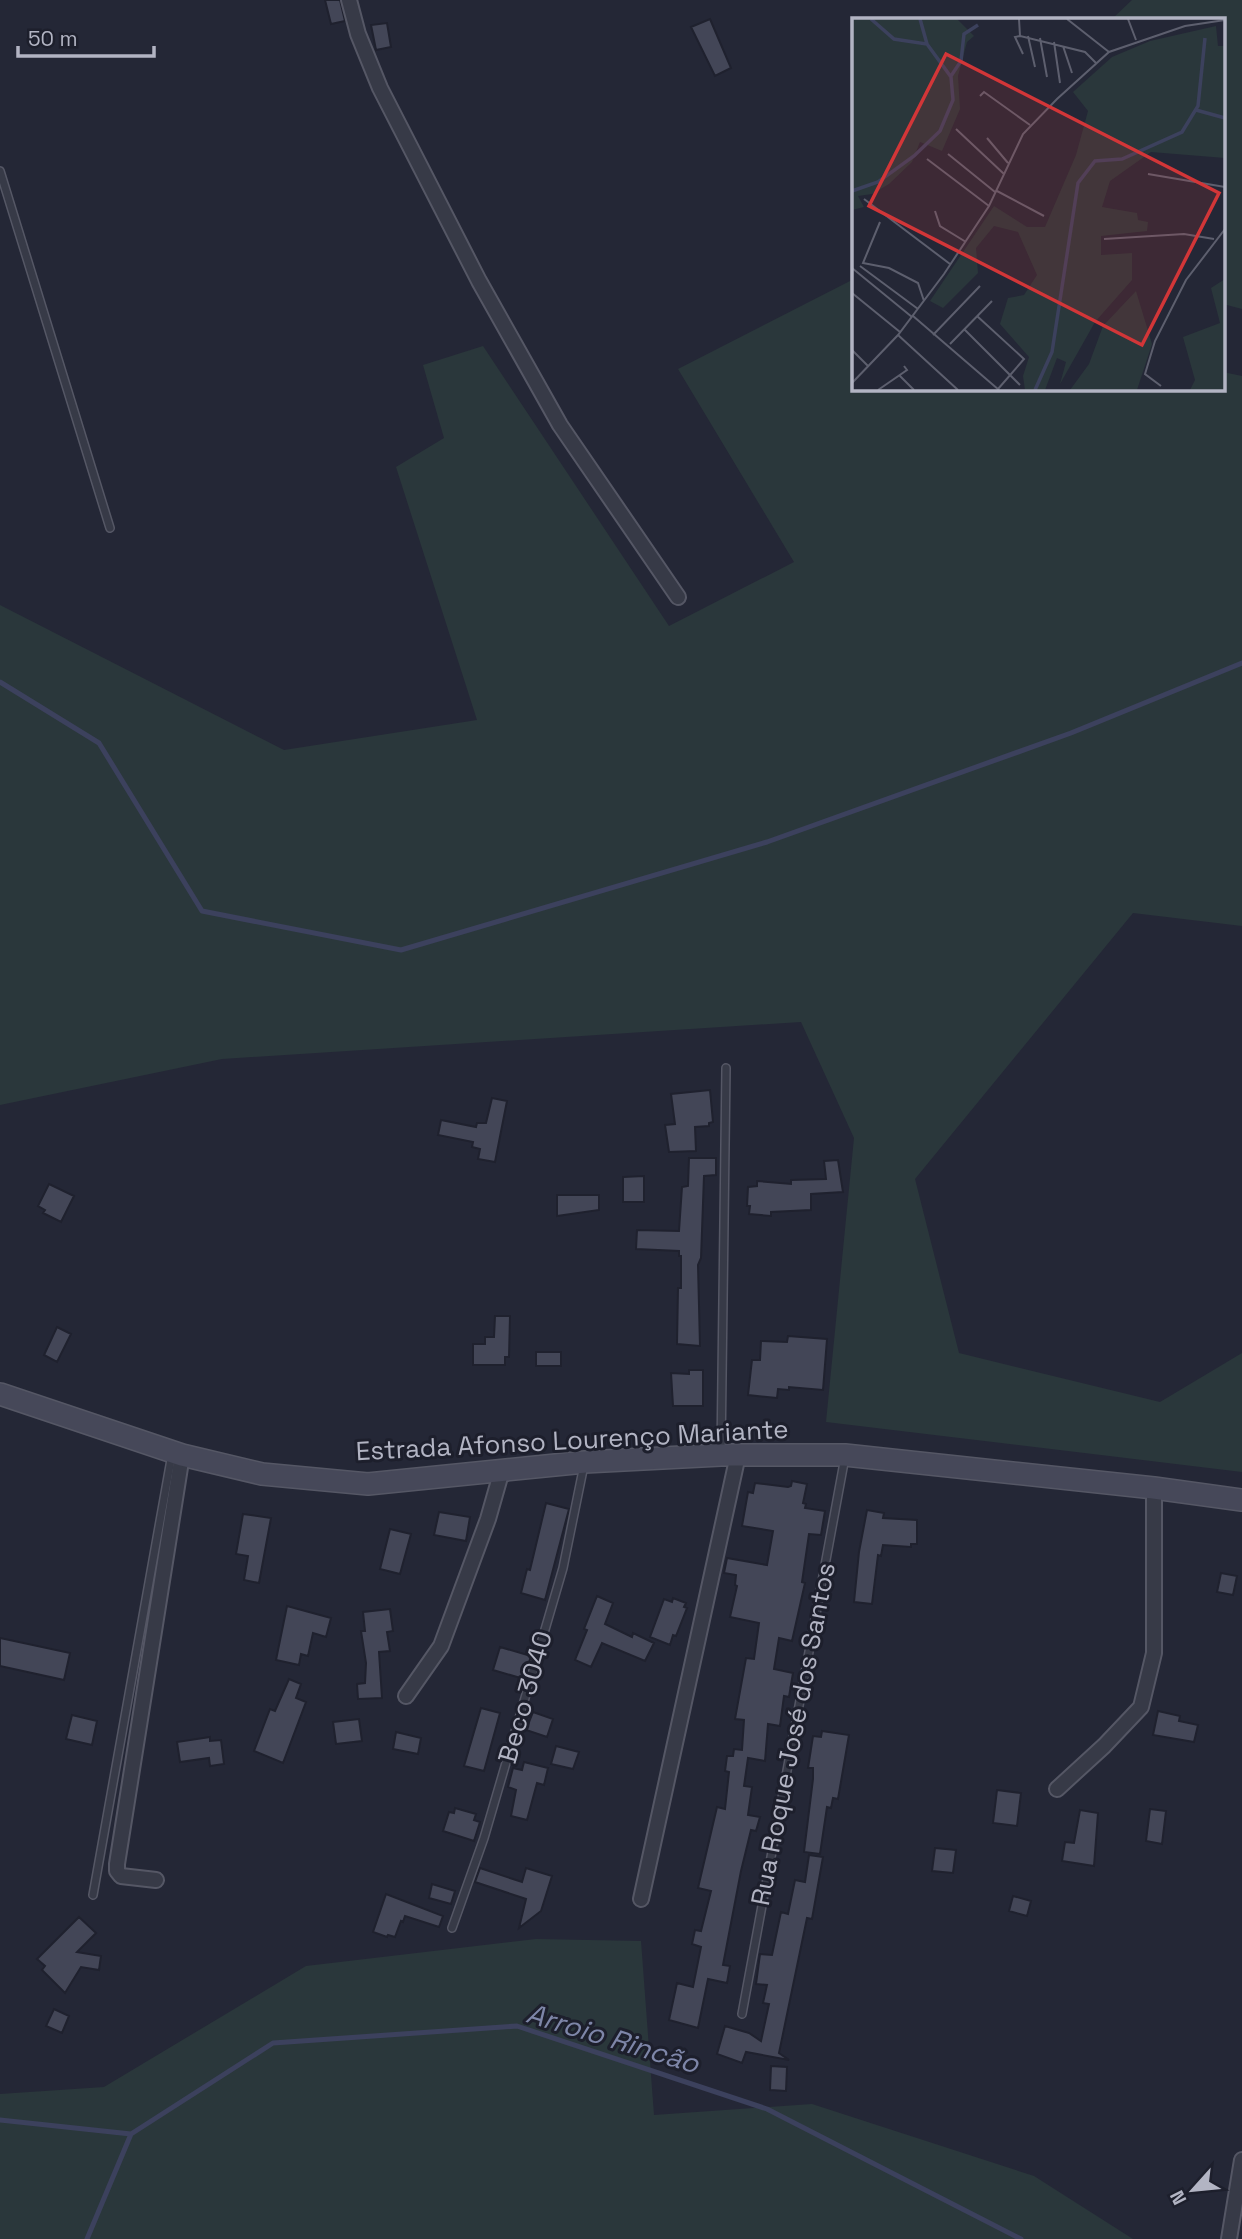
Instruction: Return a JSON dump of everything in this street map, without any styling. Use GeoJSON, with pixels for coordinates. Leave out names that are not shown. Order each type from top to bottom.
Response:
{"type":"FeatureCollection","features":[{"type":"Feature","properties":{"kind":"main road","name":"Estrada Afonso Lourenço Mariante"},"geometry":{"type":"LineString","coordinates":[[0,1394],[177,1453],[262,1474],[368,1484],[585,1462],[729,1455],[845,1455],[1242,1500]]}},
{"type":"Feature","properties":{"kind":"street"},"geometry":{"type":"LineString","coordinates":[[349,0],[358,34],[380,88],[479,281],[560,425],[678,597]]}},
{"type":"Feature","properties":{"kind":"street"},"geometry":{"type":"LineString","coordinates":[[156,1880],[121,1876],[117,1871],[117,1864],[177,1453]]}},
{"type":"Feature","properties":{"kind":"street"},"geometry":{"type":"LineString","coordinates":[[641,1899],[729,1455]]}},
{"type":"Feature","properties":{"kind":"street"},"geometry":{"type":"LineString","coordinates":[[406,1696],[441,1646],[488,1519],[502,1470]]}},
{"type":"Feature","properties":{"kind":"street"},"geometry":{"type":"LineString","coordinates":[[1057,1790],[1141,1707],[1154,1653],[1154,1488]]}},
{"type":"Feature","properties":{"kind":"street"},"geometry":{"type":"LineString","coordinates":[[1229,2239],[1242,2160]]}},
{"type":"Feature","properties":{"kind":"lane"},"geometry":{"type":"LineString","coordinates":[[0,171],[110,528]]}},
{"type":"Feature","properties":{"kind":"lane"},"geometry":{"type":"LineString","coordinates":[[726,1068],[729,1455]]}},
{"type":"Feature","properties":{"kind":"lane"},"geometry":{"type":"LineString","coordinates":[[93,1895],[177,1453]]}},
{"type":"Feature","properties":{"kind":"lane","name":"Rua Roque José dos Santos"},"geometry":{"type":"LineString","coordinates":[[741,2014],[845,1455]]}},
{"type":"Feature","properties":{"kind":"lane","name":"Beco 3040"},"geometry":{"type":"LineString","coordinates":[[453,1928],[484,1838],[563,1568],[585,1462]]}},
{"type":"Feature","properties":{"kind":"shaded area"},"geometry":{"type":"Polygon","coordinates":[[[1132,0],[1242,0],[1242,309],[1224,304],[1224,18],[1113,18],[1132,0]]]}},
{"type":"Feature","properties":{"kind":"shaded area"},"geometry":{"type":"Polygon","coordinates":[[[852,280],[852,390],[1224,390],[1224,372],[1242,376],[1242,926],[1133,913],[915,1179],[959,1353],[1160,1402],[1242,1353],[1242,1472],[826,1422],[854,1138],[801,1022],[222,1059],[0,1105],[0,605],[284,750],[477,720],[396,467],[444,438],[423,365],[483,346],[669,626],[794,562],[678,369],[852,280]]]}},
{"type":"Feature","properties":{"kind":"shaded area"},"geometry":{"type":"Polygon","coordinates":[[[536,1939],[641,1941],[654,2115],[812,2104],[1034,2176],[1133,2239],[0,2239],[0,2094],[104,2087],[306,1966],[536,1939]]]}},
{"type":"Feature","properties":{"kind":"building"},"geometry":{"type":"Polygon","coordinates":[[[325,0],[340,0],[345,21],[331,24],[325,0]]]}},
{"type":"Feature","properties":{"kind":"building"},"geometry":{"type":"Polygon","coordinates":[[[710,19],[731,68],[715,76],[691,27],[710,19]]]}},
{"type":"Feature","properties":{"kind":"building"},"geometry":{"type":"Polygon","coordinates":[[[387,23],[391,47],[376,50],[371,25],[387,23]]]}},
{"type":"Feature","properties":{"kind":"building"},"geometry":{"type":"Polygon","coordinates":[[[710,1090],[713,1122],[709,1123],[709,1126],[695,1127],[696,1151],[669,1152],[665,1125],[675,1124],[671,1094],[710,1090]]]}},
{"type":"Feature","properties":{"kind":"building"},"geometry":{"type":"Polygon","coordinates":[[[492,1098],[507,1101],[495,1162],[478,1159],[480,1149],[472,1147],[473,1142],[438,1135],[441,1120],[476,1127],[477,1123],[486,1123],[492,1098]]]}},
{"type":"Feature","properties":{"kind":"building"},"geometry":{"type":"Polygon","coordinates":[[[689,1158],[716,1158],[716,1175],[704,1176],[701,1258],[698,1265],[700,1346],[677,1344],[678,1288],[681,1288],[679,1251],[636,1249],[637,1230],[679,1231],[682,1187],[688,1186],[689,1158]]]}},
{"type":"Feature","properties":{"kind":"building"},"geometry":{"type":"Polygon","coordinates":[[[838,1160],[843,1192],[811,1194],[811,1210],[771,1212],[771,1216],[749,1214],[748,1187],[757,1186],[757,1181],[791,1184],[791,1180],[826,1179],[824,1161],[838,1160]]]}},
{"type":"Feature","properties":{"kind":"building"},"geometry":{"type":"Polygon","coordinates":[[[644,1176],[644,1202],[623,1202],[623,1177],[644,1176]]]}},
{"type":"Feature","properties":{"kind":"building"},"geometry":{"type":"Polygon","coordinates":[[[49,1184],[74,1196],[61,1222],[43,1213],[45,1210],[38,1206],[49,1184]]]}},
{"type":"Feature","properties":{"kind":"building"},"geometry":{"type":"Polygon","coordinates":[[[557,1195],[599,1195],[599,1210],[557,1216],[557,1195]]]}},
{"type":"Feature","properties":{"kind":"building"},"geometry":{"type":"Polygon","coordinates":[[[495,1316],[510,1316],[509,1357],[505,1357],[505,1365],[473,1365],[473,1344],[485,1344],[485,1337],[494,1337],[495,1316]]]}},
{"type":"Feature","properties":{"kind":"building"},"geometry":{"type":"Polygon","coordinates":[[[57,1327],[71,1334],[57,1362],[44,1355],[57,1327]]]}},
{"type":"Feature","properties":{"kind":"building"},"geometry":{"type":"Polygon","coordinates":[[[788,1336],[827,1339],[823,1390],[789,1387],[789,1390],[778,1389],[777,1398],[748,1395],[752,1360],[760,1360],[761,1341],[787,1342],[788,1336]]]}},
{"type":"Feature","properties":{"kind":"building"},"geometry":{"type":"Polygon","coordinates":[[[536,1352],[561,1352],[561,1366],[536,1366],[536,1352]]]}},
{"type":"Feature","properties":{"kind":"building"},"geometry":{"type":"Polygon","coordinates":[[[689,1370],[703,1370],[703,1406],[673,1406],[671,1373],[689,1374],[689,1370]]]}},
{"type":"Feature","properties":{"kind":"building"},"geometry":{"type":"Polygon","coordinates":[[[792,1481],[807,1484],[803,1503],[806,1504],[805,1508],[825,1511],[821,1535],[809,1534],[802,1582],[805,1583],[792,1641],[779,1638],[774,1669],[793,1673],[789,1697],[784,1696],[780,1726],[768,1724],[765,1761],[748,1758],[744,1786],[752,1787],[748,1815],[760,1817],[756,1831],[751,1830],[741,1871],[723,1965],[730,1966],[727,1983],[708,1979],[698,2028],[669,2020],[677,1983],[693,1987],[701,1947],[692,1944],[695,1930],[701,1931],[711,1891],[698,1888],[717,1807],[725,1809],[729,1772],[725,1771],[727,1756],[733,1756],[734,1749],[742,1750],[744,1720],[735,1719],[746,1658],[754,1659],[759,1623],[730,1617],[737,1586],[736,1575],[724,1573],[727,1558],[767,1565],[773,1531],[742,1526],[748,1492],[753,1493],[755,1483],[788,1487],[792,1481]]]}},
{"type":"Feature","properties":{"kind":"building"},"geometry":{"type":"Polygon","coordinates":[[[546,1503],[569,1509],[545,1600],[521,1593],[527,1569],[530,1570],[546,1503]]]}},
{"type":"Feature","properties":{"kind":"building"},"geometry":{"type":"Polygon","coordinates":[[[867,1510],[884,1513],[883,1518],[917,1520],[917,1544],[911,1544],[911,1547],[883,1545],[881,1556],[878,1555],[872,1604],[854,1602],[867,1510]]]}},
{"type":"Feature","properties":{"kind":"building"},"geometry":{"type":"Polygon","coordinates":[[[439,1512],[470,1517],[466,1541],[434,1535],[439,1512]]]}},
{"type":"Feature","properties":{"kind":"building"},"geometry":{"type":"Polygon","coordinates":[[[243,1514],[271,1518],[259,1583],[244,1580],[248,1556],[236,1554],[243,1514]]]}},
{"type":"Feature","properties":{"kind":"building"},"geometry":{"type":"Polygon","coordinates":[[[390,1529],[411,1534],[400,1574],[380,1569],[390,1529]]]}},
{"type":"Feature","properties":{"kind":"building"},"geometry":{"type":"Polygon","coordinates":[[[1221,1573],[1237,1576],[1233,1595],[1217,1592],[1221,1573]]]}},
{"type":"Feature","properties":{"kind":"building"},"geometry":{"type":"Polygon","coordinates":[[[597,1596],[613,1603],[605,1624],[632,1637],[633,1633],[654,1643],[645,1661],[602,1643],[591,1667],[575,1660],[597,1596]]]}},
{"type":"Feature","properties":{"kind":"building"},"geometry":{"type":"Polygon","coordinates":[[[673,1598],[686,1603],[684,1607],[687,1608],[670,1645],[650,1637],[664,1599],[672,1602],[673,1598]]]}},
{"type":"Feature","properties":{"kind":"building"},"geometry":{"type":"Polygon","coordinates":[[[287,1606],[331,1618],[326,1637],[313,1633],[308,1656],[301,1654],[299,1665],[276,1660],[287,1606]]]}},
{"type":"Feature","properties":{"kind":"building"},"geometry":{"type":"Polygon","coordinates":[[[390,1609],[393,1631],[387,1632],[390,1651],[379,1652],[382,1698],[358,1699],[357,1684],[365,1683],[366,1663],[361,1631],[365,1631],[363,1612],[390,1609]]]}},
{"type":"Feature","properties":{"kind":"building"},"geometry":{"type":"Polygon","coordinates":[[[0,1638],[70,1653],[64,1680],[0,1666],[0,1638]]]}},
{"type":"Feature","properties":{"kind":"building"},"geometry":{"type":"Polygon","coordinates":[[[500,1647],[531,1656],[524,1679],[493,1670],[500,1647]]]}},
{"type":"Feature","properties":{"kind":"building"},"geometry":{"type":"Polygon","coordinates":[[[289,1679],[301,1684],[296,1698],[306,1702],[283,1763],[254,1751],[270,1709],[275,1711],[289,1679]]]}},
{"type":"Feature","properties":{"kind":"building"},"geometry":{"type":"Polygon","coordinates":[[[481,1708],[500,1713],[484,1771],[464,1766],[481,1708]]]}},
{"type":"Feature","properties":{"kind":"building"},"geometry":{"type":"Polygon","coordinates":[[[1158,1711],[1180,1716],[1179,1721],[1198,1725],[1194,1742],[1153,1735],[1158,1711]]]}},
{"type":"Feature","properties":{"kind":"building"},"geometry":{"type":"Polygon","coordinates":[[[533,1712],[553,1719],[547,1737],[526,1730],[533,1712]]]}},
{"type":"Feature","properties":{"kind":"building"},"geometry":{"type":"Polygon","coordinates":[[[72,1715],[97,1721],[92,1745],[66,1739],[72,1715]]]}},
{"type":"Feature","properties":{"kind":"building"},"geometry":{"type":"Polygon","coordinates":[[[359,1719],[362,1741],[336,1744],[333,1722],[359,1719]]]}},
{"type":"Feature","properties":{"kind":"building"},"geometry":{"type":"Polygon","coordinates":[[[822,1731],[849,1735],[838,1799],[833,1798],[831,1808],[827,1807],[820,1854],[804,1852],[813,1779],[813,1768],[808,1768],[813,1736],[821,1737],[822,1731]]]}},
{"type":"Feature","properties":{"kind":"building"},"geometry":{"type":"Polygon","coordinates":[[[396,1732],[421,1738],[418,1754],[393,1749],[396,1732]]]}},
{"type":"Feature","properties":{"kind":"building"},"geometry":{"type":"Polygon","coordinates":[[[210,1737],[210,1741],[221,1740],[224,1764],[210,1766],[209,1758],[180,1762],[177,1742],[210,1737]]]}},
{"type":"Feature","properties":{"kind":"building"},"geometry":{"type":"Polygon","coordinates":[[[556,1746],[579,1752],[573,1769],[551,1764],[556,1746]]]}},
{"type":"Feature","properties":{"kind":"building"},"geometry":{"type":"Polygon","coordinates":[[[524,1762],[548,1768],[544,1785],[537,1783],[527,1820],[511,1816],[516,1790],[508,1787],[513,1768],[522,1770],[524,1762]]]}},
{"type":"Feature","properties":{"kind":"building"},"geometry":{"type":"Polygon","coordinates":[[[997,1790],[1021,1793],[1017,1826],[993,1823],[997,1790]]]}},
{"type":"Feature","properties":{"kind":"building"},"geometry":{"type":"Polygon","coordinates":[[[455,1808],[476,1814],[474,1820],[480,1822],[474,1841],[443,1831],[449,1812],[454,1813],[455,1808]]]}},
{"type":"Feature","properties":{"kind":"building"},"geometry":{"type":"Polygon","coordinates":[[[1150,1809],[1166,1811],[1162,1844],[1146,1841],[1150,1809]]]}},
{"type":"Feature","properties":{"kind":"building"},"geometry":{"type":"Polygon","coordinates":[[[1080,1810],[1098,1813],[1094,1866],[1062,1861],[1065,1842],[1074,1843],[1080,1810]]]}},
{"type":"Feature","properties":{"kind":"building"},"geometry":{"type":"Polygon","coordinates":[[[935,1848],[956,1850],[953,1873],[932,1871],[935,1848]]]}},
{"type":"Feature","properties":{"kind":"building"},"geometry":{"type":"Polygon","coordinates":[[[809,1855],[823,1857],[812,1919],[807,1918],[779,2053],[789,2060],[746,2052],[742,2063],[717,2054],[725,2026],[749,2033],[761,2041],[769,2004],[763,2003],[767,1985],[756,1984],[760,1954],[772,1955],[781,1912],[788,1914],[795,1880],[805,1882],[809,1855]]]}},
{"type":"Feature","properties":{"kind":"building"},"geometry":{"type":"Polygon","coordinates":[[[480,1868],[522,1882],[526,1868],[552,1876],[541,1911],[519,1928],[526,1899],[475,1882],[480,1868]]]}},
{"type":"Feature","properties":{"kind":"building"},"geometry":{"type":"Polygon","coordinates":[[[432,1884],[455,1891],[451,1904],[429,1898],[432,1884]]]}},
{"type":"Feature","properties":{"kind":"building"},"geometry":{"type":"Polygon","coordinates":[[[386,1894],[443,1916],[439,1927],[405,1916],[395,1937],[373,1932],[386,1894]]]}},
{"type":"Feature","properties":{"kind":"building"},"geometry":{"type":"Polygon","coordinates":[[[1013,1896],[1031,1901],[1027,1916],[1009,1911],[1013,1896]]]}},
{"type":"Feature","properties":{"kind":"building"},"geometry":{"type":"Polygon","coordinates":[[[79,1917],[96,1933],[77,1952],[101,1956],[99,1970],[81,1967],[65,1993],[42,1970],[45,1966],[37,1959],[79,1917]]]}},
{"type":"Feature","properties":{"kind":"building"},"geometry":{"type":"Polygon","coordinates":[[[54,2009],[69,2016],[62,2033],[46,2026],[54,2009]]]}},
{"type":"Feature","properties":{"kind":"building"},"geometry":{"type":"Polygon","coordinates":[[[771,2066],[787,2067],[786,2091],[770,2090],[771,2066]]]}},
{"type":"Feature","properties":{"kind":"waterway"},"geometry":{"type":"LineString","coordinates":[[0,682],[99,743],[202,911],[401,950],[767,842],[1071,733],[1242,663]]}},
{"type":"Feature","properties":{"kind":"waterway","name":"Arroio Rincão"},"geometry":{"type":"LineString","coordinates":[[87,2239],[131,2134],[273,2043],[517,2026],[767,2109],[1021,2239]]}},
{"type":"Feature","properties":{"kind":"waterway"},"geometry":{"type":"LineString","coordinates":[[0,2120],[131,2134]]}}]}
